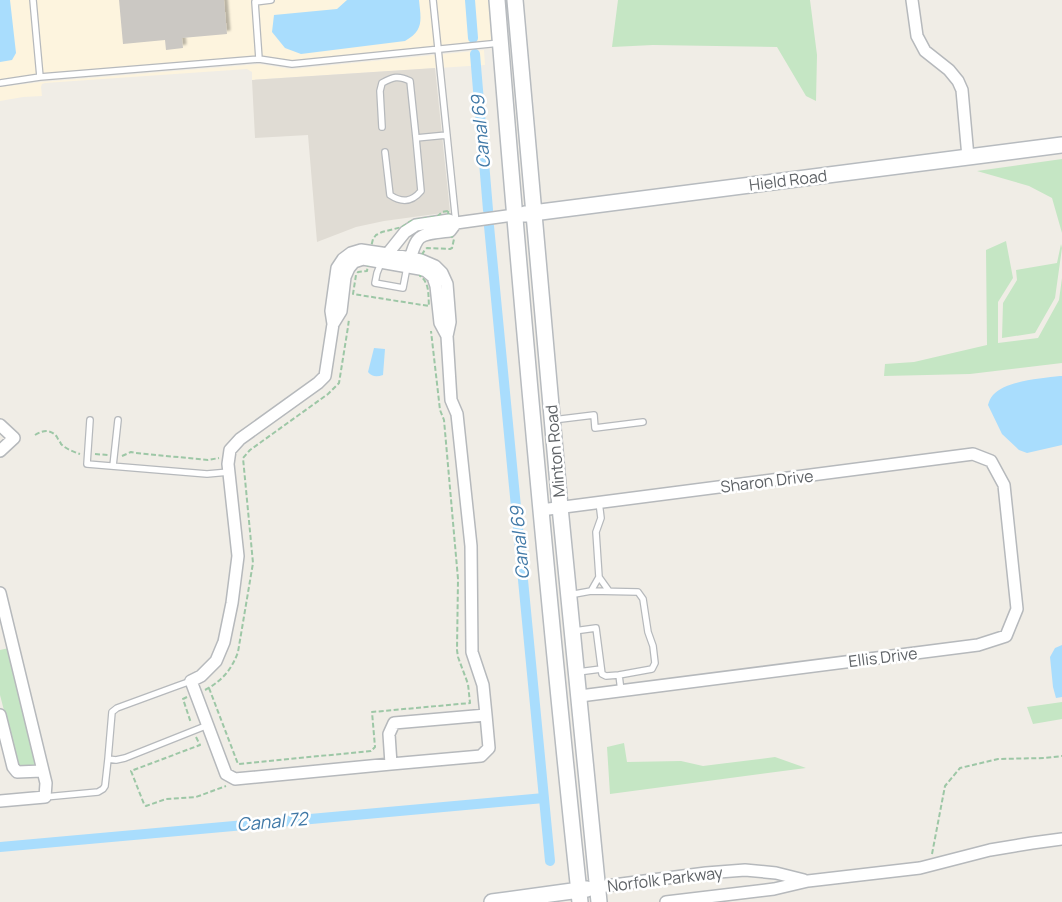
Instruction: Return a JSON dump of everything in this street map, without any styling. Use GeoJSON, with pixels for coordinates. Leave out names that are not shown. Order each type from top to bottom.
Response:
{"type":"FeatureCollection","features":[{"type":"Feature","properties":{"kind":"main road","name":"Minton Road"},"geometry":{"type":"LineString","coordinates":[[497,0],[514,215],[579,896]]}},
{"type":"Feature","properties":{"kind":"main road","name":"Minton Road"},"geometry":{"type":"LineString","coordinates":[[515,0],[560,507],[599,895]]}},
{"type":"Feature","properties":{"kind":"main road"},"geometry":{"type":"LineString","coordinates":[[500,43],[513,62],[516,90],[525,110]]}},
{"type":"Feature","properties":{"kind":"main road","name":"Hield Road"},"geometry":{"type":"LineString","coordinates":[[514,215],[1062,145]]}},
{"type":"Feature","properties":{"kind":"main road","name":"Norfolk Parkway"},"geometry":{"type":"LineString","coordinates":[[492,902],[599,895]]}},
{"type":"Feature","properties":{"kind":"street"},"geometry":{"type":"LineString","coordinates":[[912,0],[916,36],[925,51],[949,70],[958,81],[962,90],[968,157]]}},
{"type":"Feature","properties":{"kind":"street"},"geometry":{"type":"LineString","coordinates":[[385,258],[405,232],[416,225],[449,220],[456,223],[514,215]]}},
{"type":"Feature","properties":{"kind":"street"},"geometry":{"type":"LineString","coordinates":[[409,263],[417,240],[421,236],[429,233],[450,231],[456,223]]}},
{"type":"Feature","properties":{"kind":"street"},"geometry":{"type":"LineString","coordinates":[[360,250],[409,263],[426,271],[433,278],[444,312],[440,323],[447,336],[451,400],[456,414],[471,546],[472,652],[482,684],[490,748],[481,756],[235,779],[226,774],[191,681],[201,676],[216,660],[224,642],[232,603],[238,556],[229,472],[230,450],[240,439],[325,376],[334,324],[331,311],[338,299],[337,268],[343,258],[360,250]]}},
{"type":"Feature","properties":{"kind":"street"},"geometry":{"type":"LineString","coordinates":[[0,425],[14,438],[0,451]]}},
{"type":"Feature","properties":{"kind":"street","name":"Sharon Drive"},"geometry":{"type":"LineString","coordinates":[[541,510],[973,454],[991,461]]}},
{"type":"Feature","properties":{"kind":"street","name":"Ellis Drive"},"geometry":{"type":"LineString","coordinates":[[580,696],[978,645],[1006,636],[1017,609],[1004,485],[991,461]]}},
{"type":"Feature","properties":{"kind":"street"},"geometry":{"type":"LineString","coordinates":[[0,593],[46,783],[46,797],[0,801]]}},
{"type":"Feature","properties":{"kind":"street"},"geometry":{"type":"LineString","coordinates":[[0,644],[12,642]]}},
{"type":"Feature","properties":{"kind":"street"},"geometry":{"type":"LineString","coordinates":[[0,715],[13,768],[18,772],[42,771]]}},
{"type":"Feature","properties":{"kind":"street"},"geometry":{"type":"LineString","coordinates":[[391,764],[389,734],[394,723],[486,715]]}},
{"type":"Feature","properties":{"kind":"street","name":"Norfolk Parkway"},"geometry":{"type":"LineString","coordinates":[[666,902],[774,889],[808,881],[920,868],[990,850],[1032,842],[1062,839]]}},
{"type":"Feature","properties":{"kind":"street","name":"Norfolk Parkway"},"geometry":{"type":"LineString","coordinates":[[599,895],[706,873],[745,870],[776,873],[808,881]]}},
{"type":"Feature","properties":{"kind":"lane"},"geometry":{"type":"LineString","coordinates":[[33,0],[40,77]]}},
{"type":"Feature","properties":{"kind":"lane"},"geometry":{"type":"LineString","coordinates":[[259,59],[255,2],[271,0]]}},
{"type":"Feature","properties":{"kind":"lane"},"geometry":{"type":"LineString","coordinates":[[433,0],[456,223]]}},
{"type":"Feature","properties":{"kind":"lane"},"geometry":{"type":"LineString","coordinates":[[0,83],[40,77],[259,59],[292,64],[500,43]]}},
{"type":"Feature","properties":{"kind":"lane"},"geometry":{"type":"LineString","coordinates":[[382,127],[380,91],[382,83],[390,78],[402,77],[410,81],[421,191],[416,197],[406,200],[396,199],[390,195],[385,152]]}},
{"type":"Feature","properties":{"kind":"lane"},"geometry":{"type":"LineString","coordinates":[[416,138],[447,135]]}},
{"type":"Feature","properties":{"kind":"lane"},"geometry":{"type":"LineString","coordinates":[[385,258],[377,273],[376,283],[403,288],[409,263]]}},
{"type":"Feature","properties":{"kind":"lane"},"geometry":{"type":"LineString","coordinates":[[553,420],[594,415],[595,428],[643,422]]}},
{"type":"Feature","properties":{"kind":"lane"},"geometry":{"type":"LineString","coordinates":[[90,420],[87,464],[207,474],[229,472]]}},
{"type":"Feature","properties":{"kind":"lane"},"geometry":{"type":"LineString","coordinates":[[113,466],[118,420]]}},
{"type":"Feature","properties":{"kind":"lane"},"geometry":{"type":"LineString","coordinates":[[599,502],[601,518],[596,532],[599,577],[609,591]]}},
{"type":"Feature","properties":{"kind":"lane"},"geometry":{"type":"LineString","coordinates":[[591,591],[599,577]]}},
{"type":"Feature","properties":{"kind":"lane"},"geometry":{"type":"LineString","coordinates":[[569,595],[591,591],[638,592],[643,599],[655,663],[652,669],[606,676],[602,674],[596,628],[573,631]]}},
{"type":"Feature","properties":{"kind":"lane"},"geometry":{"type":"LineString","coordinates":[[577,672],[601,669]]}},
{"type":"Feature","properties":{"kind":"lane"},"geometry":{"type":"LineString","coordinates":[[619,675],[621,691]]}},
{"type":"Feature","properties":{"kind":"lane"},"geometry":{"type":"LineString","coordinates":[[46,797],[98,792],[103,789],[105,786],[112,712],[117,708],[191,681]]}},
{"type":"Feature","properties":{"kind":"lane"},"geometry":{"type":"LineString","coordinates":[[108,759],[126,758],[208,725]]}},
{"type":"Feature","properties":{"kind":"path"},"geometry":{"type":"LineString","coordinates":[[387,304],[388,300]]}},
{"type":"Feature","properties":{"kind":"path"},"geometry":{"type":"LineString","coordinates":[[209,688],[238,764],[372,751],[375,747],[372,712],[470,703],[468,684],[457,650],[458,578],[444,420],[440,410],[431,324]]}},
{"type":"Feature","properties":{"kind":"path"},"geometry":{"type":"LineString","coordinates":[[35,434],[49,430],[61,444],[74,452],[88,454],[122,456],[131,452],[208,460],[229,457]]}},
{"type":"Feature","properties":{"kind":"path"},"geometry":{"type":"LineString","coordinates":[[929,866],[945,786],[960,768],[998,759],[1062,756]]}},
{"type":"Feature","properties":{"kind":"shaded area"},"geometry":{"type":"Polygon","coordinates":[[[0,0],[497,0],[500,43],[292,64],[259,59],[0,83],[0,0]]]}},
{"type":"Feature","properties":{"kind":"shaded area"},"geometry":{"type":"Polygon","coordinates":[[[484,50],[485,65],[252,80],[252,72],[247,69],[45,83],[41,87],[42,96],[0,101],[0,87],[40,82],[259,64],[292,69],[484,50]]]}},
{"type":"Feature","properties":{"kind":"shaded area"},"geometry":{"type":"Polygon","coordinates":[[[435,68],[450,212],[384,221],[356,227],[317,242],[308,135],[255,138],[252,80],[435,68]]]}},
{"type":"Feature","properties":{"kind":"green space"},"geometry":{"type":"Polygon","coordinates":[[[618,0],[810,0],[817,55],[816,101],[806,96],[777,47],[653,45],[612,47],[618,0]]]}},
{"type":"Feature","properties":{"kind":"green space"},"geometry":{"type":"Polygon","coordinates":[[[1062,159],[1062,233],[1052,198],[1029,186],[977,171],[1062,159]]]}},
{"type":"Feature","properties":{"kind":"green space"},"geometry":{"type":"Polygon","coordinates":[[[1006,241],[1013,278],[998,302],[998,343],[1038,338],[1059,300],[1062,278],[1062,363],[970,374],[884,376],[885,364],[914,362],[987,345],[986,250],[1006,241]]]}},
{"type":"Feature","properties":{"kind":"green space"},"geometry":{"type":"Polygon","coordinates":[[[1061,244],[1055,298],[1035,333],[1002,338],[1003,303],[1017,280],[1016,270],[1057,263],[1061,244]]]}},
{"type":"Feature","properties":{"kind":"green space"},"geometry":{"type":"Polygon","coordinates":[[[9,648],[37,765],[20,767],[18,765],[0,695],[0,650],[9,648]]]}},
{"type":"Feature","properties":{"kind":"green space"},"geometry":{"type":"Polygon","coordinates":[[[1062,702],[1062,719],[1033,724],[1027,707],[1062,702]]]}},
{"type":"Feature","properties":{"kind":"green space"},"geometry":{"type":"Polygon","coordinates":[[[624,743],[627,762],[681,761],[703,766],[775,757],[806,768],[610,794],[607,747],[624,743]]]}},
{"type":"Feature","properties":{"kind":"water"},"geometry":{"type":"Polygon","coordinates":[[[0,0],[10,0],[16,53],[12,60],[0,62],[0,0]]]}},
{"type":"Feature","properties":{"kind":"water"},"geometry":{"type":"Polygon","coordinates":[[[347,0],[419,0],[420,24],[415,33],[405,41],[301,54],[285,48],[272,32],[274,15],[337,9],[347,0]]]}},
{"type":"Feature","properties":{"kind":"water"},"geometry":{"type":"Polygon","coordinates":[[[374,348],[385,349],[383,375],[381,376],[373,376],[368,372],[374,348]]]}},
{"type":"Feature","properties":{"kind":"water"},"geometry":{"type":"Polygon","coordinates":[[[1062,376],[1062,445],[1027,453],[1019,450],[1002,434],[988,405],[990,399],[999,390],[1015,383],[1062,376]]]}},
{"type":"Feature","properties":{"kind":"water"},"geometry":{"type":"Polygon","coordinates":[[[1062,645],[1062,697],[1056,698],[1050,657],[1055,648],[1062,645]]]}},
{"type":"Feature","properties":{"kind":"building"},"geometry":{"type":"Polygon","coordinates":[[[119,0],[224,0],[227,34],[182,38],[183,48],[166,50],[165,40],[123,44],[119,0]]]}},
{"type":"Feature","properties":{"kind":"waterway","name":"Canal 69"},"geometry":{"type":"LineString","coordinates":[[470,0],[473,38]]}},
{"type":"Feature","properties":{"kind":"waterway","name":"Canal 69"},"geometry":{"type":"LineString","coordinates":[[475,54],[488,210]]}},
{"type":"Feature","properties":{"kind":"waterway","name":"Canal 69"},"geometry":{"type":"LineString","coordinates":[[489,226],[550,861]]}},
{"type":"Feature","properties":{"kind":"waterway","name":"Canal 72"},"geometry":{"type":"LineString","coordinates":[[0,847],[544,798]]}}]}
